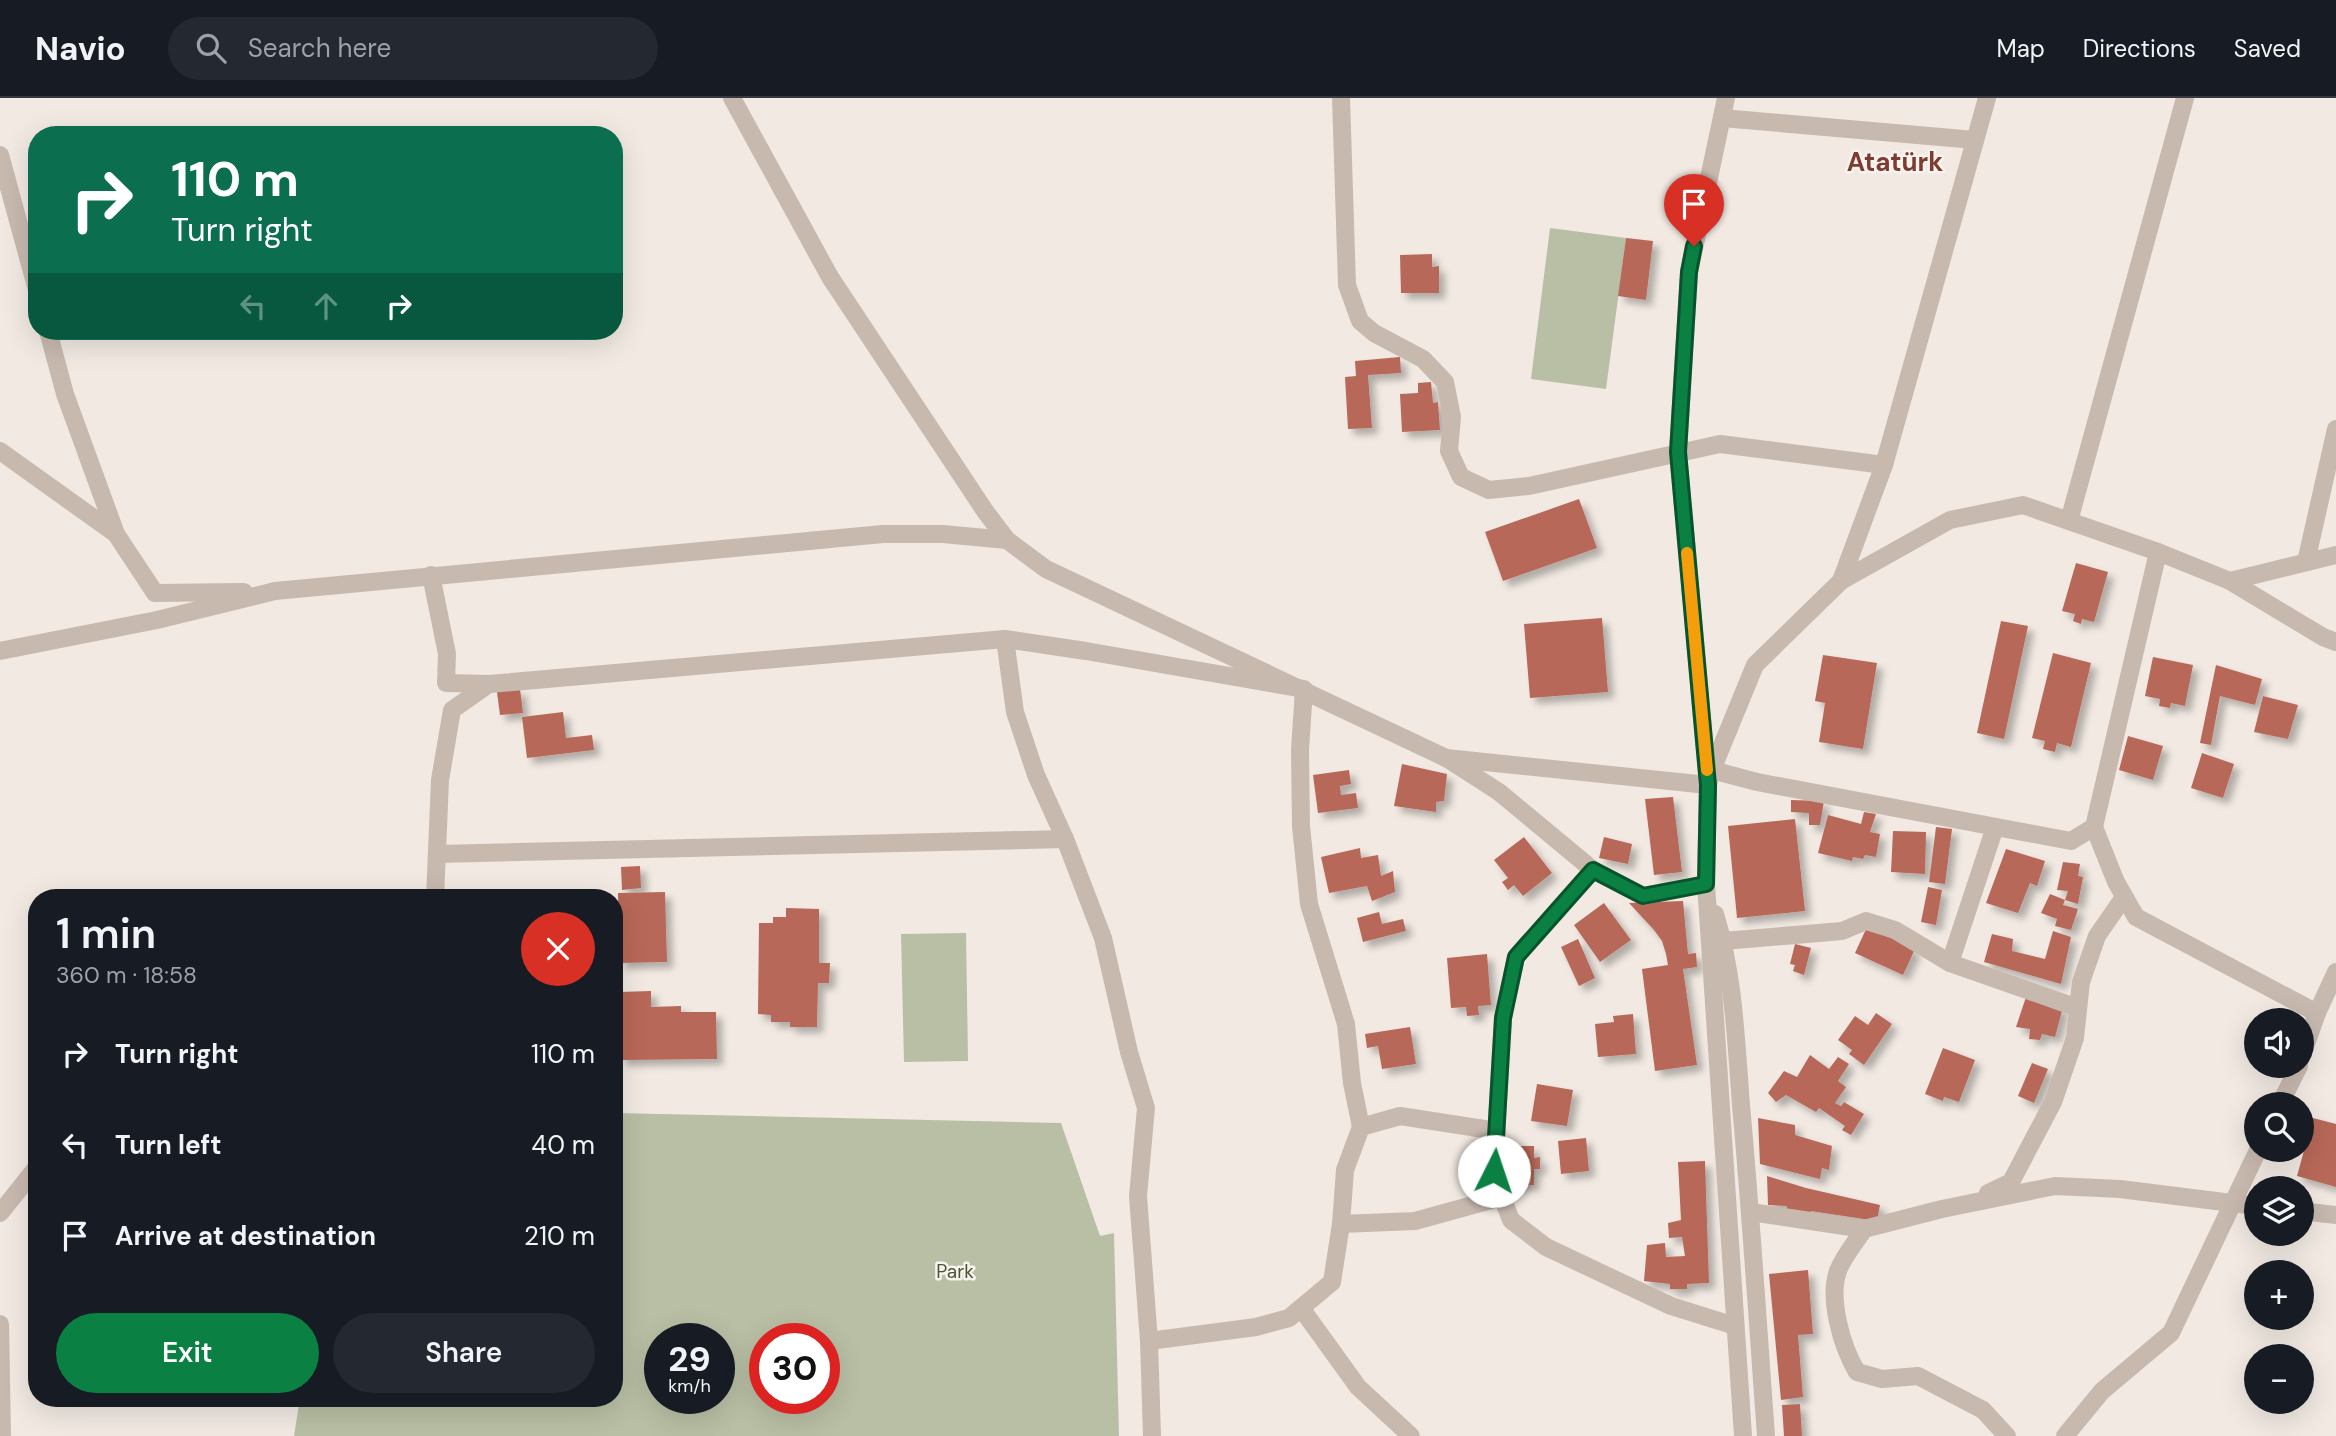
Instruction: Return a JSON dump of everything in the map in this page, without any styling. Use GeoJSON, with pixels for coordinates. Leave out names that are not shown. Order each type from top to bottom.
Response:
{"type":"FeatureCollection","features":[{"type":"Feature","properties":{"kind":"street"},"geometry":{"type":"LineString","coordinates":[[732,98],[830,277],[1007,540],[1046,569],[1446,758],[1499,792],[1593,870],[1643,896],[1706,884]]}},
{"type":"Feature","properties":{"kind":"street"},"geometry":{"type":"LineString","coordinates":[[1341,98],[1347,285],[1360,321],[1374,332],[1423,359],[1445,382],[1452,417],[1450,451],[1461,477],[1489,490],[1529,486],[1720,444],[1884,465]]}},
{"type":"Feature","properties":{"kind":"street"},"geometry":{"type":"LineString","coordinates":[[1726,98],[1689,272],[1678,452],[1710,778],[1706,884],[1743,1436]]}},
{"type":"Feature","properties":{"kind":"street"},"geometry":{"type":"LineString","coordinates":[[1842,581],[1884,465],[1987,98]]}},
{"type":"Feature","properties":{"kind":"street"},"geometry":{"type":"LineString","coordinates":[[2069,520],[2185,98]]}},
{"type":"Feature","properties":{"kind":"street"},"geometry":{"type":"LineString","coordinates":[[1721,118],[1975,140]]}},
{"type":"Feature","properties":{"kind":"street"},"geometry":{"type":"LineString","coordinates":[[0,155],[4,186],[28,262]]}},
{"type":"Feature","properties":{"kind":"street"},"geometry":{"type":"LineString","coordinates":[[50,340],[65,394],[117,534],[155,593],[275,592],[431,575],[883,534],[943,534],[1007,540]]}},
{"type":"Feature","properties":{"kind":"street"},"geometry":{"type":"LineString","coordinates":[[2306,562],[2336,429]]}},
{"type":"Feature","properties":{"kind":"street"},"geometry":{"type":"LineString","coordinates":[[0,451],[117,534]]}},
{"type":"Feature","properties":{"kind":"street"},"geometry":{"type":"LineString","coordinates":[[1710,778],[1755,665],[1842,581],[1951,520],[2024,505],[2158,552],[2230,581],[2323,637],[2336,642]]}},
{"type":"Feature","properties":{"kind":"street"},"geometry":{"type":"LineString","coordinates":[[2158,552],[2094,827],[2124,897],[2136,917],[2317,1013]]}},
{"type":"Feature","properties":{"kind":"street"},"geometry":{"type":"LineString","coordinates":[[2230,581],[2336,555]]}},
{"type":"Feature","properties":{"kind":"street"},"geometry":{"type":"LineString","coordinates":[[431,575],[447,654],[446,683],[489,684],[1005,639],[1304,689]]}},
{"type":"Feature","properties":{"kind":"street"},"geometry":{"type":"LineString","coordinates":[[0,651],[157,620],[275,592]]}},
{"type":"Feature","properties":{"kind":"street"},"geometry":{"type":"LineString","coordinates":[[1005,639],[1015,712],[1036,775],[1065,839],[1103,938],[1129,1052],[1146,1108],[1138,1196],[1149,1341],[1152,1436]]}},
{"type":"Feature","properties":{"kind":"street"},"geometry":{"type":"LineString","coordinates":[[435,889],[440,780],[453,710],[489,684]]}},
{"type":"Feature","properties":{"kind":"street"},"geometry":{"type":"LineString","coordinates":[[1149,1341],[1256,1328],[1290,1318],[1332,1282],[1341,1224],[1345,1170],[1361,1127],[1352,1083],[1346,1024],[1309,904],[1301,827],[1300,750],[1304,689]]}},
{"type":"Feature","properties":{"kind":"street"},"geometry":{"type":"LineString","coordinates":[[1446,758],[1758,782],[2071,841],[2094,827]]}},
{"type":"Feature","properties":{"kind":"street"},"geometry":{"type":"LineString","coordinates":[[1950,963],[1995,827]]}},
{"type":"Feature","properties":{"kind":"street"},"geometry":{"type":"LineString","coordinates":[[437,854],[1065,839]]}},
{"type":"Feature","properties":{"kind":"street"},"geometry":{"type":"LineString","coordinates":[[1593,870],[1516,957],[1503,1018],[1494,1171],[1502,1197],[1511,1220],[1546,1247],[1671,1306],[1735,1326]]}},
{"type":"Feature","properties":{"kind":"street"},"geometry":{"type":"LineString","coordinates":[[1706,884],[1723,941],[1732,997],[1751,1212],[1766,1436]]}},
{"type":"Feature","properties":{"kind":"street"},"geometry":{"type":"LineString","coordinates":[[1964,1205],[2011,1182],[2053,1102],[2075,1038],[2081,982],[2097,936],[2124,897]]}},
{"type":"Feature","properties":{"kind":"street"},"geometry":{"type":"LineString","coordinates":[[1723,941],[1842,930],[1866,921],[1895,930],[1950,963],[2078,1008]]}},
{"type":"Feature","properties":{"kind":"street"},"geometry":{"type":"LineString","coordinates":[[2314,1021],[2336,972]]}},
{"type":"Feature","properties":{"kind":"street"},"geometry":{"type":"LineString","coordinates":[[1361,1127],[1399,1116],[1497,1131]]}},
{"type":"Feature","properties":{"kind":"street"},"geometry":{"type":"LineString","coordinates":[[2065,1436],[2102,1391],[2171,1333],[2252,1162]]}},
{"type":"Feature","properties":{"kind":"street"},"geometry":{"type":"LineString","coordinates":[[0,1213],[28,1178]]}},
{"type":"Feature","properties":{"kind":"street"},"geometry":{"type":"LineString","coordinates":[[1751,1212],[1864,1229],[2055,1186],[2120,1189],[2244,1204]]}},
{"type":"Feature","properties":{"kind":"street"},"geometry":{"type":"LineString","coordinates":[[1341,1224],[1415,1221],[1502,1197]]}},
{"type":"Feature","properties":{"kind":"street"},"geometry":{"type":"LineString","coordinates":[[2314,1212],[2336,1215]]}},
{"type":"Feature","properties":{"kind":"street"},"geometry":{"type":"LineString","coordinates":[[1864,1229],[1838,1271],[1835,1310],[1848,1357],[1857,1372],[1882,1379],[1918,1376],[1983,1409],[2007,1436]]}},
{"type":"Feature","properties":{"kind":"street"},"geometry":{"type":"LineString","coordinates":[[1301,1308],[1359,1387],[1411,1436]]}},
{"type":"Feature","properties":{"kind":"street"},"geometry":{"type":"LineString","coordinates":[[0,1324],[2,1436]]}},
{"type":"Feature","properties":{"kind":"green space"},"geometry":{"type":"Polygon","coordinates":[[[1550,228],[1626,238],[1606,389],[1531,379],[1550,228]]]}},
{"type":"Feature","properties":{"kind":"green space"},"geometry":{"type":"Polygon","coordinates":[[[966,933],[968,1061],[904,1062],[901,934],[966,933]]]}},
{"type":"Feature","properties":{"kind":"green space","name":"Park"},"geometry":{"type":"Polygon","coordinates":[[[623,1113],[1061,1123],[1100,1236],[1114,1233],[1119,1436],[294,1436],[299,1407],[623,1407],[623,1113]]]}},
{"type":"Feature","properties":{"kind":"building"},"geometry":{"type":"Polygon","coordinates":[[[1626,238],[1653,241],[1646,300],[1618,296],[1626,238]]]}},
{"type":"Feature","properties":{"kind":"building"},"geometry":{"type":"Polygon","coordinates":[[[1432,254],[1432,267],[1439,266],[1439,293],[1401,293],[1400,255],[1432,254]]]}},
{"type":"Feature","properties":{"kind":"building"},"geometry":{"type":"Polygon","coordinates":[[[1400,357],[1401,373],[1368,375],[1372,428],[1348,429],[1345,377],[1356,376],[1355,361],[1400,357]]]}},
{"type":"Feature","properties":{"kind":"building"},"geometry":{"type":"Polygon","coordinates":[[[1431,382],[1433,403],[1438,402],[1440,430],[1402,432],[1400,394],[1418,393],[1418,383],[1431,382]]]}},
{"type":"Feature","properties":{"kind":"building"},"geometry":{"type":"Polygon","coordinates":[[[1579,499],[1597,548],[1503,581],[1485,532],[1579,499]]]}},
{"type":"Feature","properties":{"kind":"building"},"geometry":{"type":"Polygon","coordinates":[[[2076,563],[2108,572],[2094,622],[2082,619],[2081,624],[2073,621],[2075,614],[2062,611],[2076,563]]]}},
{"type":"Feature","properties":{"kind":"building"},"geometry":{"type":"Polygon","coordinates":[[[1602,618],[1608,692],[1530,698],[1524,624],[1602,618]]]}},
{"type":"Feature","properties":{"kind":"building"},"geometry":{"type":"Polygon","coordinates":[[[2001,621],[2028,626],[2004,739],[1977,733],[2001,621]]]}},
{"type":"Feature","properties":{"kind":"building"},"geometry":{"type":"Polygon","coordinates":[[[2053,653],[2091,663],[2071,747],[2057,743],[2055,752],[2043,749],[2045,741],[2032,738],[2053,653]]]}},
{"type":"Feature","properties":{"kind":"building"},"geometry":{"type":"Polygon","coordinates":[[[1823,655],[1877,663],[1863,749],[1819,742],[1825,703],[1815,701],[1823,655]]]}},
{"type":"Feature","properties":{"kind":"building"},"geometry":{"type":"Polygon","coordinates":[[[2153,657],[2193,665],[2185,706],[2171,703],[2170,708],[2159,706],[2160,699],[2145,696],[2153,657]]]}},
{"type":"Feature","properties":{"kind":"building"},"geometry":{"type":"Polygon","coordinates":[[[2216,665],[2262,679],[2255,705],[2220,696],[2211,745],[2200,743],[2216,665]]]}},
{"type":"Feature","properties":{"kind":"building"},"geometry":{"type":"Polygon","coordinates":[[[520,689],[523,713],[500,715],[497,692],[520,689]]]}},
{"type":"Feature","properties":{"kind":"building"},"geometry":{"type":"Polygon","coordinates":[[[2263,696],[2298,705],[2288,739],[2254,732],[2263,696]]]}},
{"type":"Feature","properties":{"kind":"building"},"geometry":{"type":"Polygon","coordinates":[[[563,712],[566,738],[592,735],[594,750],[527,758],[522,717],[563,712]]]}},
{"type":"Feature","properties":{"kind":"building"},"geometry":{"type":"Polygon","coordinates":[[[2128,736],[2163,746],[2153,780],[2119,770],[2128,736]]]}},
{"type":"Feature","properties":{"kind":"building"},"geometry":{"type":"Polygon","coordinates":[[[2202,753],[2234,764],[2223,798],[2191,788],[2202,753]]]}},
{"type":"Feature","properties":{"kind":"building"},"geometry":{"type":"Polygon","coordinates":[[[1402,764],[1447,774],[1444,801],[1436,802],[1436,812],[1394,806],[1402,764]]]}},
{"type":"Feature","properties":{"kind":"building"},"geometry":{"type":"Polygon","coordinates":[[[1349,770],[1351,784],[1340,786],[1341,795],[1356,793],[1358,808],[1318,813],[1313,775],[1349,770]]]}},
{"type":"Feature","properties":{"kind":"building"},"geometry":{"type":"Polygon","coordinates":[[[1673,797],[1682,872],[1654,875],[1645,799],[1673,797]]]}},
{"type":"Feature","properties":{"kind":"building"},"geometry":{"type":"Polygon","coordinates":[[[1791,800],[1824,801],[1820,825],[1809,825],[1809,813],[1791,812],[1791,800]]]}},
{"type":"Feature","properties":{"kind":"building"},"geometry":{"type":"Polygon","coordinates":[[[1864,812],[1876,814],[1870,832],[1880,834],[1876,857],[1853,857],[1852,861],[1818,853],[1828,815],[1861,824],[1864,812]]]}},
{"type":"Feature","properties":{"kind":"building"},"geometry":{"type":"Polygon","coordinates":[[[1795,819],[1805,911],[1737,918],[1728,826],[1795,819]]]}},
{"type":"Feature","properties":{"kind":"building"},"geometry":{"type":"Polygon","coordinates":[[[1936,827],[1952,829],[1945,884],[1929,882],[1936,827]]]}},
{"type":"Feature","properties":{"kind":"building"},"geometry":{"type":"Polygon","coordinates":[[[1893,831],[1926,832],[1925,874],[1891,872],[1893,831]]]}},
{"type":"Feature","properties":{"kind":"building"},"geometry":{"type":"Polygon","coordinates":[[[1524,837],[1552,873],[1523,896],[1514,885],[1508,890],[1502,882],[1508,878],[1494,860],[1524,837]]]}},
{"type":"Feature","properties":{"kind":"building"},"geometry":{"type":"Polygon","coordinates":[[[1604,837],[1632,844],[1628,864],[1599,858],[1604,837]]]}},
{"type":"Feature","properties":{"kind":"building"},"geometry":{"type":"Polygon","coordinates":[[[1360,848],[1361,858],[1378,855],[1381,876],[1393,871],[1395,892],[1372,901],[1367,886],[1329,893],[1321,857],[1360,848]]]}},
{"type":"Feature","properties":{"kind":"building"},"geometry":{"type":"Polygon","coordinates":[[[2006,849],[2045,861],[2037,886],[2030,883],[2018,913],[1986,903],[2006,849]]]}},
{"type":"Feature","properties":{"kind":"building"},"geometry":{"type":"Polygon","coordinates":[[[2063,862],[2080,864],[2078,876],[2083,877],[2078,904],[2065,900],[2068,891],[2057,890],[2063,862]]]}},
{"type":"Feature","properties":{"kind":"building"},"geometry":{"type":"Polygon","coordinates":[[[640,866],[641,888],[622,889],[621,867],[640,866]]]}},
{"type":"Feature","properties":{"kind":"building"},"geometry":{"type":"Polygon","coordinates":[[[1928,887],[1942,890],[1936,925],[1921,922],[1928,887]]]}},
{"type":"Feature","properties":{"kind":"building"},"geometry":{"type":"Polygon","coordinates":[[[665,892],[667,962],[623,963],[623,893],[665,892]]]}},
{"type":"Feature","properties":{"kind":"building"},"geometry":{"type":"Polygon","coordinates":[[[2050,894],[2065,900],[2063,905],[2078,909],[2071,930],[2055,926],[2057,919],[2041,913],[2050,894]]]}},
{"type":"Feature","properties":{"kind":"building"},"geometry":{"type":"Polygon","coordinates":[[[1683,901],[1688,954],[1696,953],[1697,967],[1683,969],[1697,1065],[1655,1071],[1642,969],[1668,965],[1662,941],[1629,903],[1683,901]]]}},
{"type":"Feature","properties":{"kind":"building"},"geometry":{"type":"Polygon","coordinates":[[[1604,903],[1631,940],[1600,962],[1574,925],[1604,903]]]}},
{"type":"Feature","properties":{"kind":"building"},"geometry":{"type":"Polygon","coordinates":[[[786,908],[819,909],[819,963],[830,963],[829,983],[818,983],[817,1027],[790,1027],[790,1022],[771,1022],[771,1015],[758,1014],[759,923],[773,923],[773,917],[786,917],[786,908]]]}},
{"type":"Feature","properties":{"kind":"building"},"geometry":{"type":"Polygon","coordinates":[[[1379,912],[1382,924],[1403,919],[1406,931],[1363,942],[1357,918],[1379,912]]]}},
{"type":"Feature","properties":{"kind":"building"},"geometry":{"type":"Polygon","coordinates":[[[1867,927],[1915,949],[1903,975],[1855,953],[1867,927]]]}},
{"type":"Feature","properties":{"kind":"building"},"geometry":{"type":"Polygon","coordinates":[[[2053,931],[2071,937],[2061,984],[1984,962],[1992,934],[2013,939],[2012,951],[2045,959],[2053,931]]]}},
{"type":"Feature","properties":{"kind":"building"},"geometry":{"type":"Polygon","coordinates":[[[1578,939],[1595,978],[1579,986],[1561,947],[1578,939]]]}},
{"type":"Feature","properties":{"kind":"building"},"geometry":{"type":"Polygon","coordinates":[[[1795,944],[1811,948],[1804,975],[1793,971],[1795,965],[1790,964],[1795,944]]]}},
{"type":"Feature","properties":{"kind":"building"},"geometry":{"type":"Polygon","coordinates":[[[1487,954],[1491,1005],[1478,1006],[1479,1015],[1467,1016],[1466,1007],[1451,1008],[1447,958],[1487,954]]]}},
{"type":"Feature","properties":{"kind":"building"},"geometry":{"type":"Polygon","coordinates":[[[651,991],[651,1007],[681,1006],[681,1012],[716,1012],[717,1059],[623,1060],[623,992],[651,991]]]}},
{"type":"Feature","properties":{"kind":"building"},"geometry":{"type":"Polygon","coordinates":[[[2026,997],[2063,1007],[2055,1037],[2042,1034],[2040,1040],[2029,1039],[2030,1029],[2016,1027],[2026,997]]]}},
{"type":"Feature","properties":{"kind":"building"},"geometry":{"type":"Polygon","coordinates":[[[1876,1013],[1892,1024],[1864,1065],[1849,1054],[1852,1050],[1838,1040],[1855,1016],[1868,1025],[1876,1013]]]}},
{"type":"Feature","properties":{"kind":"building"},"geometry":{"type":"Polygon","coordinates":[[[1633,1014],[1636,1054],[1598,1057],[1595,1024],[1614,1022],[1613,1016],[1633,1014]]]}},
{"type":"Feature","properties":{"kind":"building"},"geometry":{"type":"Polygon","coordinates":[[[1410,1027],[1416,1064],[1382,1069],[1378,1046],[1367,1048],[1365,1034],[1410,1027]]]}},
{"type":"Feature","properties":{"kind":"building"},"geometry":{"type":"Polygon","coordinates":[[[1943,1048],[1975,1060],[1959,1102],[1944,1097],[1943,1101],[1925,1094],[1943,1048]]]}},
{"type":"Feature","properties":{"kind":"building"},"geometry":{"type":"Polygon","coordinates":[[[1810,1055],[1829,1069],[1838,1057],[1849,1064],[1838,1081],[1846,1087],[1835,1103],[1841,1106],[1844,1102],[1864,1114],[1851,1135],[1842,1130],[1845,1126],[1819,1108],[1816,1112],[1786,1095],[1776,1102],[1768,1093],[1784,1071],[1797,1077],[1810,1055]]]}},
{"type":"Feature","properties":{"kind":"building"},"geometry":{"type":"Polygon","coordinates":[[[2032,1063],[2048,1069],[2034,1103],[2018,1096],[2032,1063]]]}},
{"type":"Feature","properties":{"kind":"building"},"geometry":{"type":"Polygon","coordinates":[[[1537,1084],[1573,1090],[1567,1126],[1531,1121],[1537,1084]]]}},
{"type":"Feature","properties":{"kind":"building"},"geometry":{"type":"Polygon","coordinates":[[[1758,1118],[1795,1125],[1795,1135],[1832,1146],[1829,1170],[1822,1168],[1820,1179],[1760,1164],[1758,1118]]]}},
{"type":"Feature","properties":{"kind":"building"},"geometry":{"type":"Polygon","coordinates":[[[2314,1118],[2336,1124],[2336,1187],[2314,1181],[2314,1176],[2297,1176],[2301,1162],[2314,1162],[2314,1118]]]}},
{"type":"Feature","properties":{"kind":"building"},"geometry":{"type":"Polygon","coordinates":[[[1586,1138],[1589,1171],[1561,1174],[1558,1141],[1586,1138]]]}},
{"type":"Feature","properties":{"kind":"building"},"geometry":{"type":"Polygon","coordinates":[[[1502,1146],[1534,1146],[1534,1158],[1540,1157],[1540,1169],[1534,1169],[1534,1185],[1503,1186],[1502,1146]]]}},
{"type":"Feature","properties":{"kind":"building"},"geometry":{"type":"Polygon","coordinates":[[[1705,1161],[1709,1283],[1687,1284],[1687,1289],[1670,1289],[1670,1284],[1644,1281],[1647,1245],[1665,1243],[1666,1257],[1685,1256],[1682,1237],[1669,1238],[1668,1223],[1681,1220],[1678,1162],[1705,1161]]]}},
{"type":"Feature","properties":{"kind":"building"},"geometry":{"type":"Polygon","coordinates":[[[1767,1176],[1880,1205],[1877,1221],[1811,1211],[1811,1218],[1786,1212],[1787,1206],[1768,1205],[1767,1176]]]}},
{"type":"Feature","properties":{"kind":"building"},"geometry":{"type":"Polygon","coordinates":[[[1808,1270],[1813,1334],[1798,1335],[1803,1397],[1781,1400],[1769,1274],[1808,1270]]]}},
{"type":"Feature","properties":{"kind":"building"},"geometry":{"type":"Polygon","coordinates":[[[1800,1404],[1802,1436],[1784,1436],[1782,1405],[1800,1404]]]}},
{"type":"Feature","properties":{"kind":"slow traffic"},"geometry":{"type":"LineString","coordinates":[[1687,553],[1707,770]]}},
{"type":"Feature","properties":{"kind":"district","name":"Atatürk"},"geometry":{"type":"Point","coordinates":[1895,162]}},
{"type":"Feature","properties":{"kind":"route"},"geometry":{"type":"LineString","coordinates":[[1494,1171],[1503,1018],[1516,957],[1593,870],[1643,896],[1706,884],[1708,785],[1678,452],[1689,272],[1694,246]]}}]}
